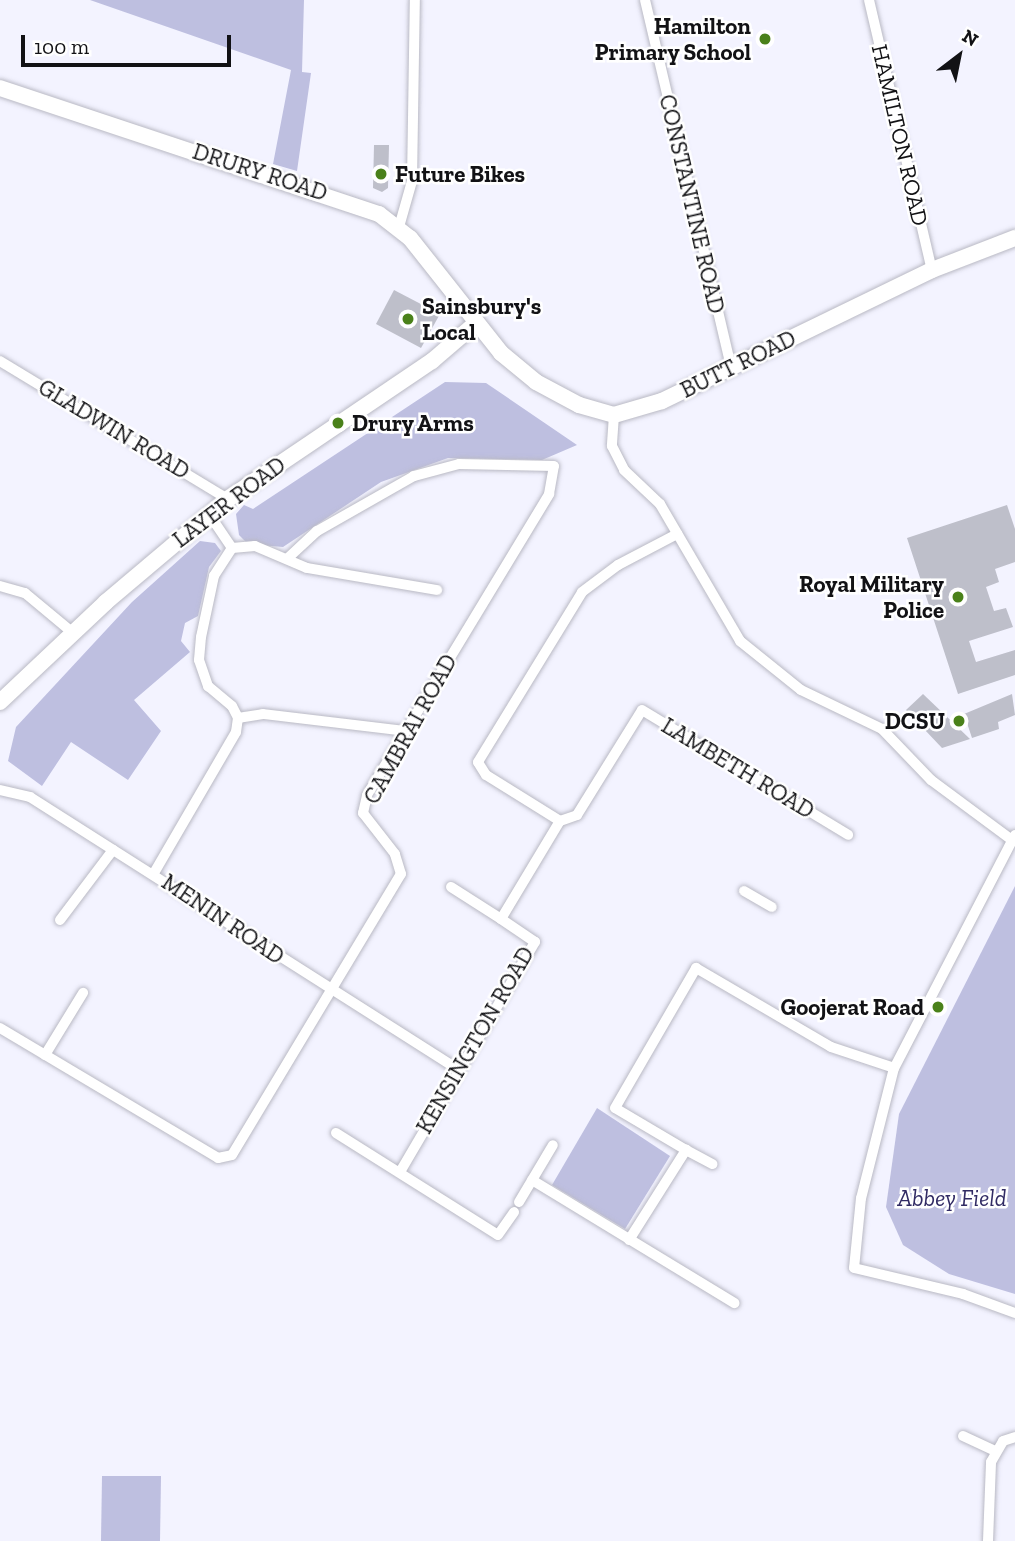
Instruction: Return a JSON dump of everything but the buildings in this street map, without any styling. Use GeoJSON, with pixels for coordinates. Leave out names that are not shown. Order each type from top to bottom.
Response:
{"type":"FeatureCollection","features":[{"type":"Feature","properties":{"kind":"main road","name":"DRURY ROAD"},"geometry":{"type":"LineString","coordinates":[[0,88],[356,203],[399,227],[475,324]]}},
{"type":"Feature","properties":{"kind":"main road","name":"BUTT ROAD"},"geometry":{"type":"LineString","coordinates":[[614,415],[662,401],[932,270],[1015,238]]}},
{"type":"Feature","properties":{"kind":"main road"},"geometry":{"type":"LineString","coordinates":[[475,324],[536,382],[579,405],[614,415]]}},
{"type":"Feature","properties":{"kind":"main road","name":"LAYER ROAD"},"geometry":{"type":"LineString","coordinates":[[0,702],[73,633],[209,514],[432,361],[475,324]]}},
{"type":"Feature","properties":{"kind":"street"},"geometry":{"type":"LineString","coordinates":[[399,227],[412,181],[415,0]]}},
{"type":"Feature","properties":{"kind":"street","name":"CONSTANTINE ROAD"},"geometry":{"type":"LineString","coordinates":[[645,0],[730,367]]}},
{"type":"Feature","properties":{"kind":"street","name":"HAMILTON ROAD"},"geometry":{"type":"LineString","coordinates":[[869,0],[932,270]]}},
{"type":"Feature","properties":{"kind":"street","name":"GLADWIN ROAD"},"geometry":{"type":"LineString","coordinates":[[0,361],[228,499]]}},
{"type":"Feature","properties":{"kind":"street"},"geometry":{"type":"LineString","coordinates":[[614,415],[612,446],[624,470],[660,504],[721,617],[761,663],[882,729],[931,779],[1014,838],[894,1068],[861,1198],[854,1268],[963,1294],[1015,1313]]}},
{"type":"Feature","properties":{"kind":"street","name":"CAMBRAI ROAD"},"geometry":{"type":"LineString","coordinates":[[45,1055],[218,1158],[232,1155],[401,874],[396,854],[363,813],[367,795],[549,494],[554,466],[459,464],[414,476],[317,531],[288,559]]}},
{"type":"Feature","properties":{"kind":"street"},"geometry":{"type":"LineString","coordinates":[[209,514],[232,548]]}},
{"type":"Feature","properties":{"kind":"street"},"geometry":{"type":"LineString","coordinates":[[560,821],[486,775],[478,762],[582,592],[618,565],[677,534]]}},
{"type":"Feature","properties":{"kind":"street"},"geometry":{"type":"LineString","coordinates":[[232,548],[255,546],[307,568],[437,590]]}},
{"type":"Feature","properties":{"kind":"street"},"geometry":{"type":"LineString","coordinates":[[154,873],[236,732],[238,718],[232,706],[208,687],[198,660],[214,576],[232,548]]}},
{"type":"Feature","properties":{"kind":"street"},"geometry":{"type":"LineString","coordinates":[[0,586],[25,593],[73,633]]}},
{"type":"Feature","properties":{"kind":"street","name":"LAMBETH ROAD"},"geometry":{"type":"LineString","coordinates":[[560,821],[577,815],[642,710],[848,835]]}},
{"type":"Feature","properties":{"kind":"street"},"geometry":{"type":"LineString","coordinates":[[238,718],[262,714],[406,731]]}},
{"type":"Feature","properties":{"kind":"street","name":"MENIN ROAD"},"geometry":{"type":"LineString","coordinates":[[3,791],[30,797],[154,873],[332,991],[459,1070]]}},
{"type":"Feature","properties":{"kind":"street","name":"KENSINGTON ROAD"},"geometry":{"type":"LineString","coordinates":[[501,919],[560,821]]}},
{"type":"Feature","properties":{"kind":"street"},"geometry":{"type":"LineString","coordinates":[[60,920],[113,849]]}},
{"type":"Feature","properties":{"kind":"street","name":"KENSINGTON ROAD"},"geometry":{"type":"LineString","coordinates":[[400,1172],[535,942],[451,887]]}},
{"type":"Feature","properties":{"kind":"street"},"geometry":{"type":"LineString","coordinates":[[744,891],[772,907]]}},
{"type":"Feature","properties":{"kind":"street"},"geometry":{"type":"LineString","coordinates":[[712,1164],[615,1108],[696,968],[831,1047],[894,1068]]}},
{"type":"Feature","properties":{"kind":"street"},"geometry":{"type":"LineString","coordinates":[[0,1028],[45,1055],[83,993]]}},
{"type":"Feature","properties":{"kind":"street"},"geometry":{"type":"LineString","coordinates":[[336,1133],[498,1235],[553,1145]]}},
{"type":"Feature","properties":{"kind":"street"},"geometry":{"type":"LineString","coordinates":[[629,1240],[686,1150]]}},
{"type":"Feature","properties":{"kind":"street"},"geometry":{"type":"LineString","coordinates":[[532,1180],[734,1303]]}},
{"type":"Feature","properties":{"kind":"street"},"geometry":{"type":"LineString","coordinates":[[963,1436],[995,1451]]}},
{"type":"Feature","properties":{"kind":"street"},"geometry":{"type":"LineString","coordinates":[[995,1451],[1015,1437]]}},
{"type":"Feature","properties":{"kind":"street"},"geometry":{"type":"LineString","coordinates":[[988,1541],[995,1451]]}},
{"type":"Feature","properties":{"kind":"green space"},"geometry":{"type":"Polygon","coordinates":[[[90,0],[304,0],[302,72],[311,73],[297,171],[273,164],[291,70],[90,0]]]}},
{"type":"Feature","properties":{"kind":"green space"},"geometry":{"type":"Polygon","coordinates":[[[445,382],[486,383],[577,445],[542,460],[448,458],[381,482],[283,547],[248,544],[239,535],[236,514],[244,505],[253,509],[445,382]]]}},
{"type":"Feature","properties":{"kind":"green space"},"geometry":{"type":"Polygon","coordinates":[[[200,541],[215,543],[221,551],[209,567],[198,616],[185,623],[181,641],[190,652],[134,700],[161,731],[128,780],[71,742],[42,786],[8,761],[16,727],[132,602],[200,541]]]}},
{"type":"Feature","properties":{"kind":"green space","name":"Abbey Field"},"geometry":{"type":"Polygon","coordinates":[[[1015,886],[1015,1294],[949,1274],[903,1245],[886,1207],[899,1114],[1015,886]]]}},
{"type":"Feature","properties":{"kind":"green space"},"geometry":{"type":"Polygon","coordinates":[[[597,1108],[670,1156],[625,1229],[552,1185],[597,1108]]]}},
{"type":"Feature","properties":{"kind":"green space"},"geometry":{"type":"Polygon","coordinates":[[[102,1476],[161,1476],[160,1541],[101,1541],[102,1476]]]}},
{"type":"Feature","properties":{"kind":"place","name":"Hamilton Primary School"},"geometry":{"type":"Point","coordinates":[765,39]}},
{"type":"Feature","properties":{"kind":"place","name":"Future Bikes"},"geometry":{"type":"Point","coordinates":[381,174]}},
{"type":"Feature","properties":{"kind":"place","name":"Sainsbury's Local"},"geometry":{"type":"Point","coordinates":[408,319]}},
{"type":"Feature","properties":{"kind":"place","name":"Drury Arms"},"geometry":{"type":"Point","coordinates":[338,423]}},
{"type":"Feature","properties":{"kind":"place","name":"Royal Military Police"},"geometry":{"type":"Point","coordinates":[958,597]}},
{"type":"Feature","properties":{"kind":"place","name":"DCSU"},"geometry":{"type":"Point","coordinates":[959,721]}},
{"type":"Feature","properties":{"kind":"place","name":"Goojerat Road"},"geometry":{"type":"Point","coordinates":[938,1007]}}]}
